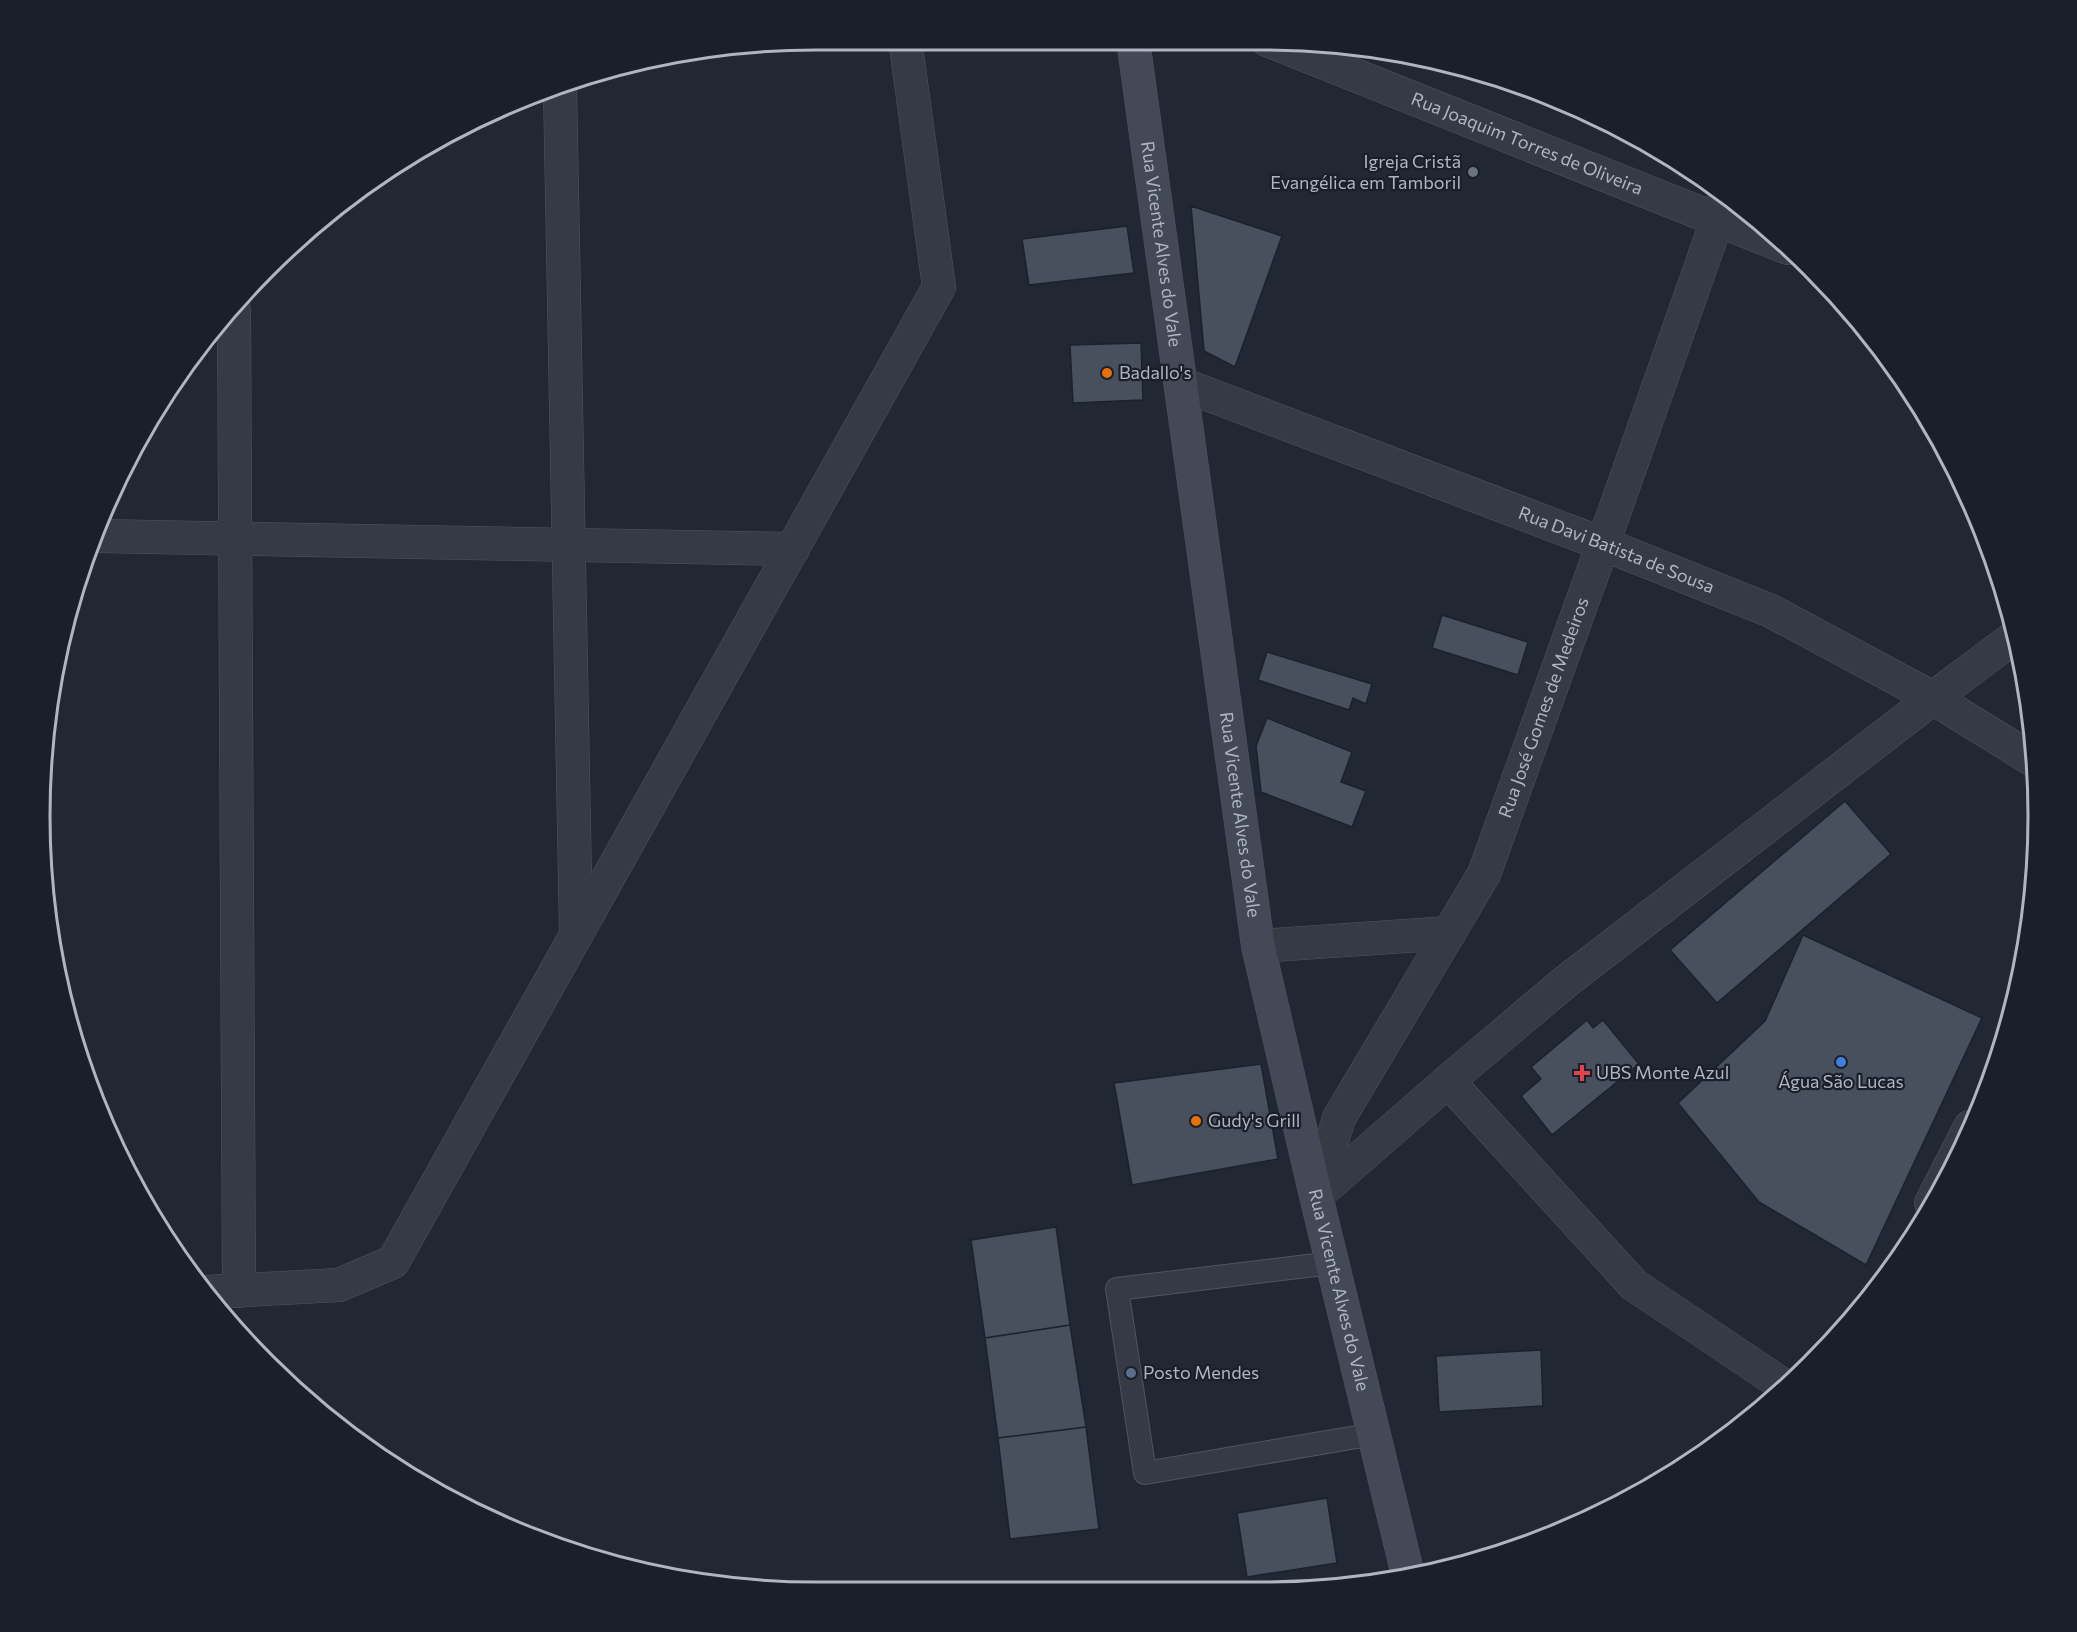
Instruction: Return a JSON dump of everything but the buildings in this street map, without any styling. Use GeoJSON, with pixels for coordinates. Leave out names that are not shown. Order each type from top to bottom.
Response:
{"type":"FeatureCollection","features":[{"type":"Feature","properties":{"kind":"main road","name":"Rua Vicente Alves do Vale"},"geometry":{"type":"LineString","coordinates":[[1134,49],[1258,946],[1406,1569]]}},
{"type":"Feature","properties":{"kind":"street"},"geometry":{"type":"LineString","coordinates":[[215,1292],[339,1286],[393,1262],[939,287],[906,49]]}},
{"type":"Feature","properties":{"kind":"street","name":"Rua Joaquim Torres de Oliveira"},"geometry":{"type":"LineString","coordinates":[[1300,51],[1721,209],[1748,224]]}},
{"type":"Feature","properties":{"kind":"street"},"geometry":{"type":"LineString","coordinates":[[560,94],[576,935]]}},
{"type":"Feature","properties":{"kind":"street","name":"Rua José Gomes de Medeiros"},"geometry":{"type":"LineString","coordinates":[[1316,1196],[1339,1118],[1484,874],[1721,209]]}},
{"type":"Feature","properties":{"kind":"street"},"geometry":{"type":"LineString","coordinates":[[234,318],[239,1291]]}},
{"type":"Feature","properties":{"kind":"street","name":"Rua Davi Batista de Sousa"},"geometry":{"type":"LineString","coordinates":[[1181,384],[1603,544],[1771,611],[1933,698],[2025,755]]}},
{"type":"Feature","properties":{"kind":"street"},"geometry":{"type":"LineString","coordinates":[[103,536],[793,549]]}},
{"type":"Feature","properties":{"kind":"street"},"geometry":{"type":"LineString","coordinates":[[1316,1196],[1564,983],[2007,642]]}},
{"type":"Feature","properties":{"kind":"street"},"geometry":{"type":"LineString","coordinates":[[1258,946],[1449,933]]}},
{"type":"Feature","properties":{"kind":"street"},"geometry":{"type":"LineString","coordinates":[[1448,1081],[1634,1285],[1778,1381]]}},
{"type":"Feature","properties":{"kind":"lane"},"geometry":{"type":"LineString","coordinates":[[1332,1263],[1117,1288],[1145,1473],[1374,1434]]}},
{"type":"Feature","properties":{"kind":"place","name":"Igreja Cristã Evangélica em Tamboril"},"geometry":{"type":"Point","coordinates":[1473,172]}},
{"type":"Feature","properties":{"kind":"place","name":"Badallo's"},"geometry":{"type":"Point","coordinates":[1107,373]}},
{"type":"Feature","properties":{"kind":"place","name":"Água São Lucas"},"geometry":{"type":"Point","coordinates":[1841,1062]}},
{"type":"Feature","properties":{"kind":"place","name":"UBS Monte Azul"},"geometry":{"type":"Point","coordinates":[1582,1073]}},
{"type":"Feature","properties":{"kind":"place","name":"Gudy's Grill"},"geometry":{"type":"Point","coordinates":[1196,1121]}},
{"type":"Feature","properties":{"kind":"place","name":"Posto Mendes"},"geometry":{"type":"Point","coordinates":[1131,1373]}}]}
